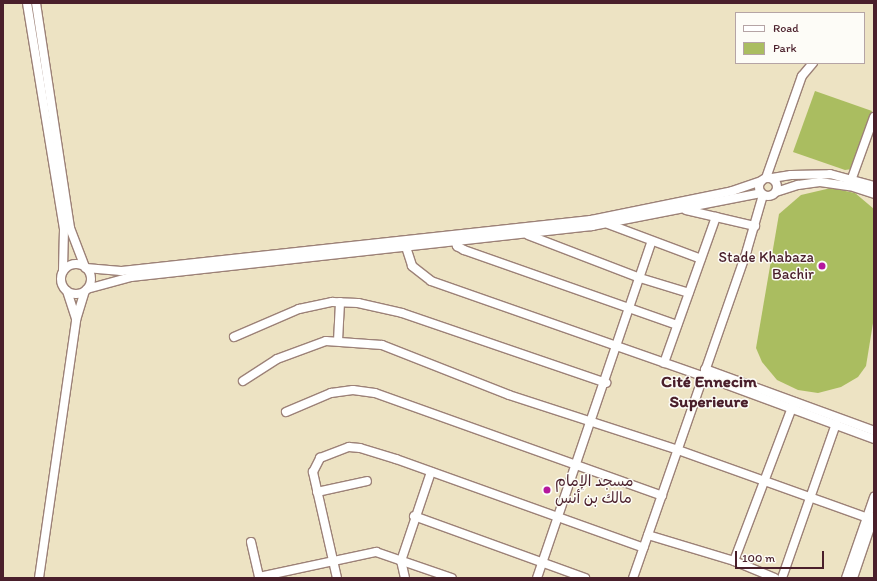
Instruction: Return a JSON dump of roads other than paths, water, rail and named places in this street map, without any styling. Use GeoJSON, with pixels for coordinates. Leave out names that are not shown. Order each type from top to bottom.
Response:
{"type":"FeatureCollection","features":[{"type":"Feature","properties":{"kind":"street"},"geometry":{"type":"LineString","coordinates":[[28,3],[64,229],[63,271],[61,282],[67,291],[76,320]]}},
{"type":"Feature","properties":{"kind":"street"},"geometry":{"type":"LineString","coordinates":[[36,3],[70,228],[91,278],[76,320],[39,578]]}},
{"type":"Feature","properties":{"kind":"street"},"geometry":{"type":"LineString","coordinates":[[768,194],[759,188],[766,179],[802,76],[812,64]]}},
{"type":"Feature","properties":{"kind":"street"},"geometry":{"type":"LineString","coordinates":[[852,178],[874,117]]}},
{"type":"Feature","properties":{"kind":"street"},"geometry":{"type":"LineString","coordinates":[[63,271],[74,264],[86,267],[126,270],[454,238],[615,216],[732,191],[766,179],[815,174],[852,178],[874,186]]}},
{"type":"Feature","properties":{"kind":"street"},"geometry":{"type":"LineString","coordinates":[[634,578],[760,212],[768,194],[778,186],[766,179]]}},
{"type":"Feature","properties":{"kind":"street"},"geometry":{"type":"LineString","coordinates":[[67,291],[76,294],[131,277],[406,247],[454,238],[525,234],[607,224],[768,194],[798,185],[820,182],[850,186],[874,194]]}},
{"type":"Feature","properties":{"kind":"street"},"geometry":{"type":"LineString","coordinates":[[684,209],[755,226]]}},
{"type":"Feature","properties":{"kind":"street"},"geometry":{"type":"LineString","coordinates":[[664,363],[716,217]]}},
{"type":"Feature","properties":{"kind":"street"},"geometry":{"type":"LineString","coordinates":[[607,224],[701,259]]}},
{"type":"Feature","properties":{"kind":"street"},"geometry":{"type":"LineString","coordinates":[[525,234],[640,278],[689,293]]}},
{"type":"Feature","properties":{"kind":"street"},"geometry":{"type":"LineString","coordinates":[[454,238],[464,250],[677,325]]}},
{"type":"Feature","properties":{"kind":"street"},"geometry":{"type":"LineString","coordinates":[[537,578],[575,464],[606,383],[652,241]]}},
{"type":"Feature","properties":{"kind":"street"},"geometry":{"type":"LineString","coordinates":[[406,247],[412,266],[431,281],[664,363],[704,372],[874,431]]}},
{"type":"Feature","properties":{"kind":"street"},"geometry":{"type":"LineString","coordinates":[[234,337],[288,312],[314,305],[340,302],[386,308],[606,383]]}},
{"type":"Feature","properties":{"kind":"street"},"geometry":{"type":"LineString","coordinates":[[338,341],[340,302]]}},
{"type":"Feature","properties":{"kind":"street"},"geometry":{"type":"LineString","coordinates":[[243,381],[296,350],[326,341],[382,345],[509,395],[764,479],[811,498],[871,518]]}},
{"type":"Feature","properties":{"kind":"street"},"geometry":{"type":"LineString","coordinates":[[286,412],[332,393],[354,390],[375,393],[662,496]]}},
{"type":"Feature","properties":{"kind":"street"},"geometry":{"type":"LineString","coordinates":[[793,404],[836,424],[874,439]]}},
{"type":"Feature","properties":{"kind":"street"},"geometry":{"type":"LineString","coordinates":[[734,561],[793,404]]}},
{"type":"Feature","properties":{"kind":"street"},"geometry":{"type":"LineString","coordinates":[[782,578],[836,424]]}},
{"type":"Feature","properties":{"kind":"street"},"geometry":{"type":"LineString","coordinates":[[337,578],[313,472],[315,465],[326,454],[349,448],[370,451],[644,548]]}},
{"type":"Feature","properties":{"kind":"street"},"geometry":{"type":"LineString","coordinates":[[405,578],[401,561],[414,516],[431,472]]}},
{"type":"Feature","properties":{"kind":"street"},"geometry":{"type":"LineString","coordinates":[[317,492],[367,480]]}},
{"type":"Feature","properties":{"kind":"street"},"geometry":{"type":"LineString","coordinates":[[853,578],[871,518],[874,497]]}},
{"type":"Feature","properties":{"kind":"street"},"geometry":{"type":"LineString","coordinates":[[414,516],[542,564],[585,578]]}},
{"type":"Feature","properties":{"kind":"street"},"geometry":{"type":"LineString","coordinates":[[846,578],[871,518]]}},
{"type":"Feature","properties":{"kind":"street"},"geometry":{"type":"LineString","coordinates":[[648,534],[734,561],[775,578]]}},
{"type":"Feature","properties":{"kind":"street"},"geometry":{"type":"LineString","coordinates":[[251,542],[259,577],[376,552],[452,578]]}},
{"type":"Feature","properties":{"kind":"place","name":"Stade Khabaza Bachir"},"geometry":{"type":"Point","coordinates":[822,266]}},
{"type":"Feature","properties":{"kind":"place","name":"مسجد الإمام مالك بن أنس"},"geometry":{"type":"Point","coordinates":[547,490]}},
{"type":"Feature","properties":{"kind":"district","name":"Cité Ennecim Superieure"},"geometry":{"type":"Point","coordinates":[709,392]}}]}
